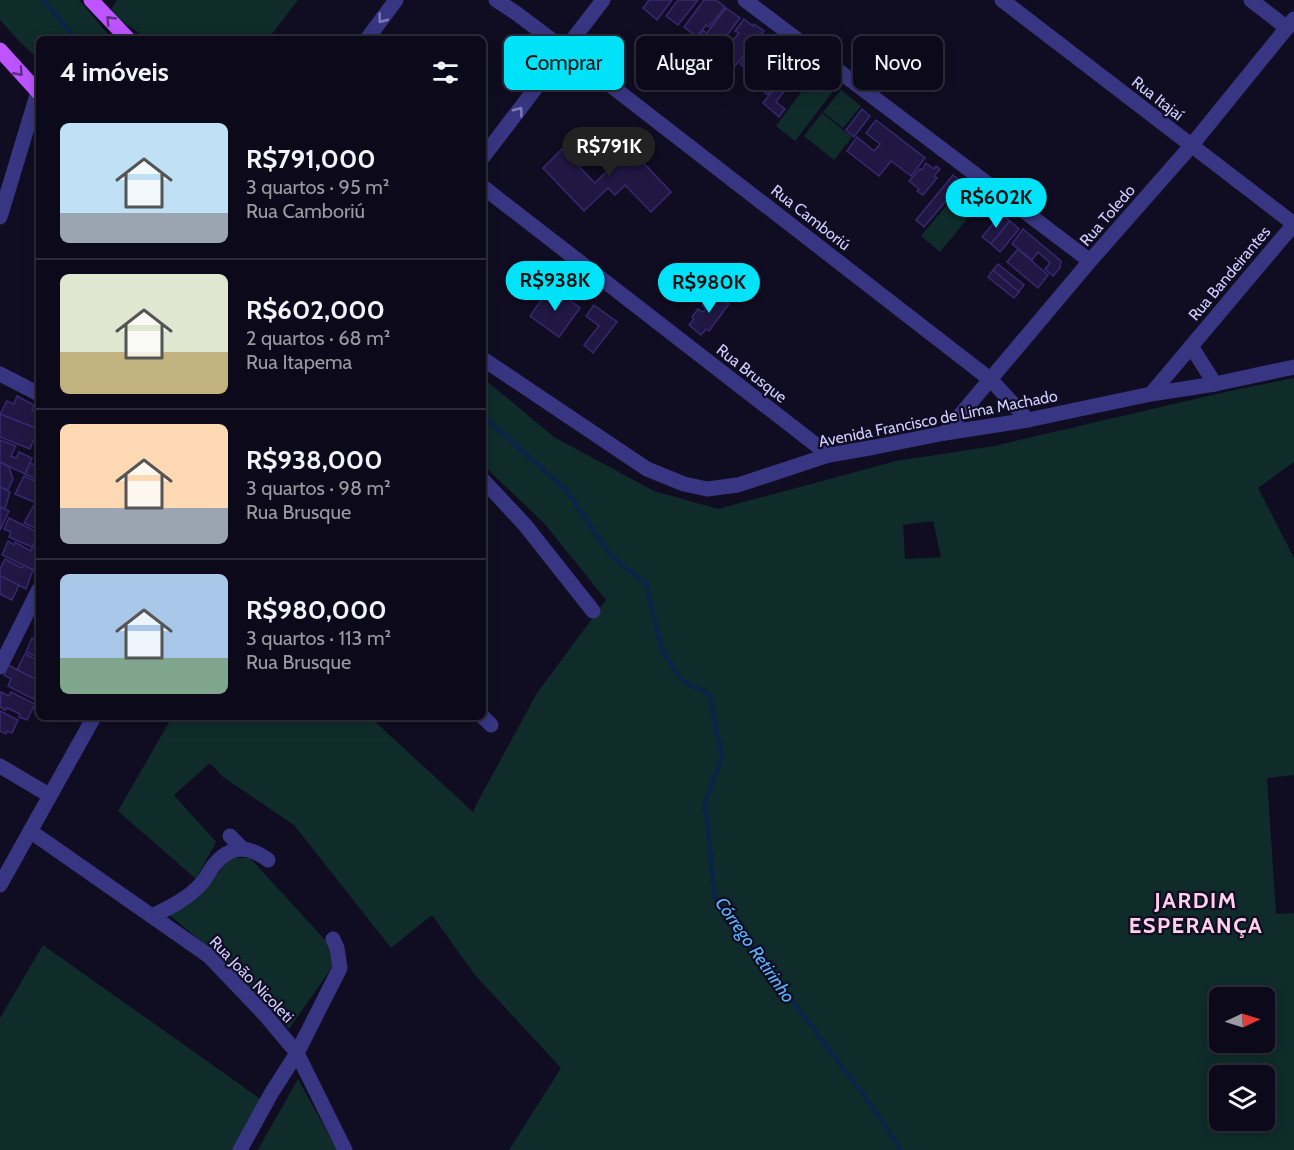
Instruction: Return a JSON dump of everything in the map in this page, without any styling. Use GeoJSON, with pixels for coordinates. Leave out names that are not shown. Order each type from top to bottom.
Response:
{"type":"FeatureCollection","features":[{"type":"Feature","properties":{"kind":"main road"},"geometry":{"type":"LineString","coordinates":[[91,0],[125,36]]}},
{"type":"Feature","properties":{"kind":"main road"},"geometry":{"type":"LineString","coordinates":[[0,50],[36,91]]}},
{"type":"Feature","properties":{"kind":"street"},"geometry":{"type":"LineString","coordinates":[[369,36],[396,0]]}},
{"type":"Feature","properties":{"kind":"street","name":"Rua Camboriú"},"geometry":{"type":"LineString","coordinates":[[496,0],[546,36]]}},
{"type":"Feature","properties":{"kind":"street"},"geometry":{"type":"LineString","coordinates":[[576,36],[603,0]]}},
{"type":"Feature","properties":{"kind":"street"},"geometry":{"type":"LineString","coordinates":[[745,0],[1090,261]]}},
{"type":"Feature","properties":{"kind":"street","name":"Rua Itajaí"},"geometry":{"type":"LineString","coordinates":[[1002,0],[1294,224]]}},
{"type":"Feature","properties":{"kind":"street"},"geometry":{"type":"LineString","coordinates":[[1251,0],[1290,24]]}},
{"type":"Feature","properties":{"kind":"street","name":"Rua Toledo"},"geometry":{"type":"LineString","coordinates":[[945,433],[1090,261],[1191,146],[1290,24]]}},
{"type":"Feature","properties":{"kind":"street"},"geometry":{"type":"LineString","coordinates":[[486,153],[534,90]]}},
{"type":"Feature","properties":{"kind":"street","name":"Rua Camboriú"},"geometry":{"type":"LineString","coordinates":[[617,90],[991,380],[1028,420]]}},
{"type":"Feature","properties":{"kind":"street"},"geometry":{"type":"LineString","coordinates":[[0,217],[36,100]]}},
{"type":"Feature","properties":{"kind":"street","name":"Rua Brusque"},"geometry":{"type":"LineString","coordinates":[[486,189],[829,454]]}},
{"type":"Feature","properties":{"kind":"street","name":"Rua Bandeirantes"},"geometry":{"type":"LineString","coordinates":[[1151,394],[1294,224]]}},
{"type":"Feature","properties":{"kind":"street","name":"Rua Bandeirantes"},"geometry":{"type":"LineString","coordinates":[[1191,346],[1215,384]]}},
{"type":"Feature","properties":{"kind":"street","name":"Avenida Francisco de Lima Machado"},"geometry":{"type":"LineString","coordinates":[[486,361],[647,469],[684,484],[707,489],[738,485],[829,454],[1028,420],[1294,367]]}},
{"type":"Feature","properties":{"kind":"street"},"geometry":{"type":"LineString","coordinates":[[1,377],[36,393]]}},
{"type":"Feature","properties":{"kind":"street"},"geometry":{"type":"LineString","coordinates":[[486,483],[525,525],[593,611]]}},
{"type":"Feature","properties":{"kind":"street"},"geometry":{"type":"LineString","coordinates":[[0,667],[36,595]]}},
{"type":"Feature","properties":{"kind":"street"},"geometry":{"type":"LineString","coordinates":[[0,885],[92,720]]}},
{"type":"Feature","properties":{"kind":"street"},"geometry":{"type":"LineString","coordinates":[[0,766],[49,795]]}},
{"type":"Feature","properties":{"kind":"street","name":"Rua João Nicoleti"},"geometry":{"type":"LineString","coordinates":[[30,831],[209,956],[266,1016],[297,1053],[345,1150]]}},
{"type":"Feature","properties":{"kind":"street"},"geometry":{"type":"LineString","coordinates":[[230,836],[243,849]]}},
{"type":"Feature","properties":{"kind":"street"},"geometry":{"type":"LineString","coordinates":[[152,916],[183,899],[200,885],[224,854],[243,849],[252,850],[268,861]]}},
{"type":"Feature","properties":{"kind":"street"},"geometry":{"type":"LineString","coordinates":[[240,1150],[297,1053],[340,968],[340,960],[333,939]]}},
{"type":"Feature","properties":{"kind":"green space"},"geometry":{"type":"Polygon","coordinates":[[[0,0],[79,0],[109,36],[36,36],[36,57],[0,20],[0,0]]]}},
{"type":"Feature","properties":{"kind":"green space"},"geometry":{"type":"Polygon","coordinates":[[[117,0],[298,0],[270,36],[143,36],[110,12],[117,0]]]}},
{"type":"Feature","properties":{"kind":"green space"},"geometry":{"type":"Polygon","coordinates":[[[803,90],[834,90],[795,141],[776,126],[803,90]]]}},
{"type":"Feature","properties":{"kind":"green space"},"geometry":{"type":"Polygon","coordinates":[[[841,90],[861,106],[843,128],[823,112],[841,90]]]}},
{"type":"Feature","properties":{"kind":"green space"},"geometry":{"type":"Polygon","coordinates":[[[822,113],[852,137],[834,160],[804,136],[822,113]]]}},
{"type":"Feature","properties":{"kind":"green space"},"geometry":{"type":"Polygon","coordinates":[[[965,183],[984,198],[940,252],[921,236],[965,183]]]}},
{"type":"Feature","properties":{"kind":"green space"},"geometry":{"type":"Polygon","coordinates":[[[1294,378],[1294,462],[1258,488],[1294,558],[1294,775],[1267,778],[1276,914],[1294,913],[1294,1150],[509,1150],[561,1068],[475,975],[432,915],[391,948],[294,825],[223,777],[210,763],[174,795],[216,842],[196,879],[118,811],[170,720],[373,720],[473,812],[537,693],[606,600],[544,523],[486,468],[486,380],[554,437],[654,491],[718,509],[896,461],[994,446],[1294,378]],[[933,521],[903,525],[905,559],[941,557],[933,521]]]}},
{"type":"Feature","properties":{"kind":"green space"},"geometry":{"type":"Polygon","coordinates":[[[230,858],[250,858],[326,941],[332,951],[333,966],[289,1029],[214,952],[168,914],[217,874],[230,858]]]}},
{"type":"Feature","properties":{"kind":"green space"},"geometry":{"type":"Polygon","coordinates":[[[43,945],[262,1100],[234,1150],[0,1150],[0,1018],[43,945]]]}},
{"type":"Feature","properties":{"kind":"green space"},"geometry":{"type":"Polygon","coordinates":[[[298,1079],[337,1150],[258,1150],[298,1079]]]}},
{"type":"Feature","properties":{"kind":"building"},"geometry":{"type":"Polygon","coordinates":[[[649,0],[672,0],[657,20],[643,8],[649,0]]]}},
{"type":"Feature","properties":{"kind":"building"},"geometry":{"type":"Polygon","coordinates":[[[678,0],[698,0],[678,25],[666,16],[678,0]]]}},
{"type":"Feature","properties":{"kind":"building"},"geometry":{"type":"Polygon","coordinates":[[[704,0],[716,0],[725,7],[709,27],[706,25],[698,36],[684,27],[704,0]]]}},
{"type":"Feature","properties":{"kind":"building"},"geometry":{"type":"Polygon","coordinates":[[[726,8],[740,18],[726,36],[698,36],[703,30],[707,33],[726,8]]]}},
{"type":"Feature","properties":{"kind":"building"},"geometry":{"type":"Polygon","coordinates":[[[744,19],[764,31],[760,36],[745,36],[745,54],[735,66],[733,64],[733,40],[739,33],[735,31],[744,19]]]}},
{"type":"Feature","properties":{"kind":"building"},"geometry":{"type":"Polygon","coordinates":[[[745,58],[745,68],[740,64],[745,58]]]}},
{"type":"Feature","properties":{"kind":"building"},"geometry":{"type":"Polygon","coordinates":[[[762,90],[772,90],[768,95],[762,90]]]}},
{"type":"Feature","properties":{"kind":"building"},"geometry":{"type":"Polygon","coordinates":[[[773,90],[785,90],[776,102],[785,109],[779,117],[763,103],[773,90]]]}},
{"type":"Feature","properties":{"kind":"building"},"geometry":{"type":"Polygon","coordinates":[[[862,109],[870,116],[854,137],[846,130],[862,109]]]}},
{"type":"Feature","properties":{"kind":"building"},"geometry":{"type":"Polygon","coordinates":[[[876,120],[925,158],[911,176],[891,161],[879,176],[847,151],[857,137],[874,151],[880,144],[866,133],[876,120]]]}},
{"type":"Feature","properties":{"kind":"building"},"geometry":{"type":"Polygon","coordinates":[[[623,141],[671,192],[651,212],[625,185],[615,195],[608,188],[584,211],[543,168],[562,149],[595,183],[609,169],[602,161],[623,141]]]}},
{"type":"Feature","properties":{"kind":"building"},"geometry":{"type":"Polygon","coordinates":[[[926,163],[934,169],[936,166],[940,169],[934,176],[937,178],[923,195],[909,181],[920,169],[922,170],[926,163]]]}},
{"type":"Feature","properties":{"kind":"building"},"geometry":{"type":"Polygon","coordinates":[[[953,175],[962,182],[924,227],[916,220],[953,175]]]}},
{"type":"Feature","properties":{"kind":"building"},"geometry":{"type":"Polygon","coordinates":[[[1001,214],[1010,221],[991,244],[982,237],[1001,214]]]}},
{"type":"Feature","properties":{"kind":"building"},"geometry":{"type":"Polygon","coordinates":[[[1010,221],[1019,229],[1000,252],[991,244],[1010,221]]]}},
{"type":"Feature","properties":{"kind":"building"},"geometry":{"type":"Polygon","coordinates":[[[1023,229],[1061,261],[1060,268],[1053,276],[1045,269],[1050,263],[1038,252],[1032,260],[1012,244],[1023,229]]]}},
{"type":"Feature","properties":{"kind":"building"},"geometry":{"type":"Polygon","coordinates":[[[1018,249],[1048,275],[1038,288],[1007,262],[1018,249]]]}},
{"type":"Feature","properties":{"kind":"building"},"geometry":{"type":"Polygon","coordinates":[[[998,264],[1024,285],[1019,292],[993,270],[998,264]]]}},
{"type":"Feature","properties":{"kind":"building"},"geometry":{"type":"Polygon","coordinates":[[[993,270],[1019,292],[1014,298],[988,277],[993,270]]]}},
{"type":"Feature","properties":{"kind":"building"},"geometry":{"type":"Polygon","coordinates":[[[718,281],[735,294],[731,299],[715,286],[718,281]]]}},
{"type":"Feature","properties":{"kind":"building"},"geometry":{"type":"Polygon","coordinates":[[[551,286],[580,308],[559,337],[530,316],[551,286]]]}},
{"type":"Feature","properties":{"kind":"building"},"geometry":{"type":"Polygon","coordinates":[[[712,291],[729,304],[709,331],[706,329],[701,335],[689,325],[698,309],[703,312],[706,309],[702,305],[712,291]]]}},
{"type":"Feature","properties":{"kind":"building"},"geometry":{"type":"Polygon","coordinates":[[[594,305],[617,322],[593,353],[584,345],[599,326],[586,316],[594,305]]]}},
{"type":"Feature","properties":{"kind":"building"},"geometry":{"type":"Polygon","coordinates":[[[17,396],[34,405],[32,410],[36,412],[35,428],[0,414],[7,401],[14,404],[17,396]]]}},
{"type":"Feature","properties":{"kind":"building"},"geometry":{"type":"Polygon","coordinates":[[[0,414],[36,428],[30,449],[0,437],[0,414]]]}},
{"type":"Feature","properties":{"kind":"building"},"geometry":{"type":"Polygon","coordinates":[[[0,440],[16,446],[11,456],[16,458],[19,452],[32,458],[25,474],[0,462],[0,440]]]}},
{"type":"Feature","properties":{"kind":"building"},"geometry":{"type":"Polygon","coordinates":[[[0,462],[9,467],[13,479],[8,490],[0,487],[0,462]]]}},
{"type":"Feature","properties":{"kind":"building"},"geometry":{"type":"Polygon","coordinates":[[[30,463],[36,466],[36,479],[25,474],[30,463]]]}},
{"type":"Feature","properties":{"kind":"building"},"geometry":{"type":"Polygon","coordinates":[[[24,476],[36,482],[36,503],[15,494],[24,476]]]}},
{"type":"Feature","properties":{"kind":"building"},"geometry":{"type":"Polygon","coordinates":[[[0,487],[10,492],[5,509],[0,507],[0,487]]]}},
{"type":"Feature","properties":{"kind":"building"},"geometry":{"type":"Polygon","coordinates":[[[34,505],[36,506],[36,529],[24,523],[34,505]]]}},
{"type":"Feature","properties":{"kind":"building"},"geometry":{"type":"Polygon","coordinates":[[[0,507],[9,511],[0,530],[0,507]]]}},
{"type":"Feature","properties":{"kind":"building"},"geometry":{"type":"Polygon","coordinates":[[[9,518],[36,532],[36,539],[32,547],[9,537],[11,532],[4,529],[9,518]]]}},
{"type":"Feature","properties":{"kind":"building"},"geometry":{"type":"Polygon","coordinates":[[[8,541],[14,545],[15,542],[31,551],[32,547],[36,549],[36,563],[33,570],[2,555],[8,541]]]}},
{"type":"Feature","properties":{"kind":"building"},"geometry":{"type":"Polygon","coordinates":[[[5,559],[22,568],[24,565],[33,570],[26,589],[0,576],[0,569],[5,559]]]}},
{"type":"Feature","properties":{"kind":"building"},"geometry":{"type":"Polygon","coordinates":[[[0,576],[19,585],[12,600],[0,594],[0,576]]]}},
{"type":"Feature","properties":{"kind":"building"},"geometry":{"type":"Polygon","coordinates":[[[32,638],[36,640],[36,657],[26,652],[32,638]]]}},
{"type":"Feature","properties":{"kind":"building"},"geometry":{"type":"Polygon","coordinates":[[[25,654],[36,660],[36,680],[17,670],[25,654]]]}},
{"type":"Feature","properties":{"kind":"building"},"geometry":{"type":"Polygon","coordinates":[[[8,665],[36,679],[36,692],[33,699],[8,686],[11,679],[4,675],[8,665]]]}},
{"type":"Feature","properties":{"kind":"building"},"geometry":{"type":"Polygon","coordinates":[[[1,692],[9,696],[11,692],[35,704],[27,720],[19,717],[20,714],[0,707],[1,692]]]}},
{"type":"Feature","properties":{"kind":"building"},"geometry":{"type":"Polygon","coordinates":[[[0,711],[18,720],[12,733],[7,731],[6,734],[0,731],[0,711]]]}},
{"type":"Feature","properties":{"kind":"waterway"},"geometry":{"type":"LineString","coordinates":[[43,0],[73,36]]}},
{"type":"Feature","properties":{"kind":"waterway","name":"Córrego Retirinho"},"geometry":{"type":"LineString","coordinates":[[486,419],[566,490],[610,555],[646,583],[661,647],[681,680],[709,694],[722,756],[705,803],[715,898],[868,1101],[901,1150]]}},
{"type":"Feature","properties":{"kind":"district","name":"JARDIM ESPERANÇA"},"geometry":{"type":"Point","coordinates":[1196,912]}}]}
